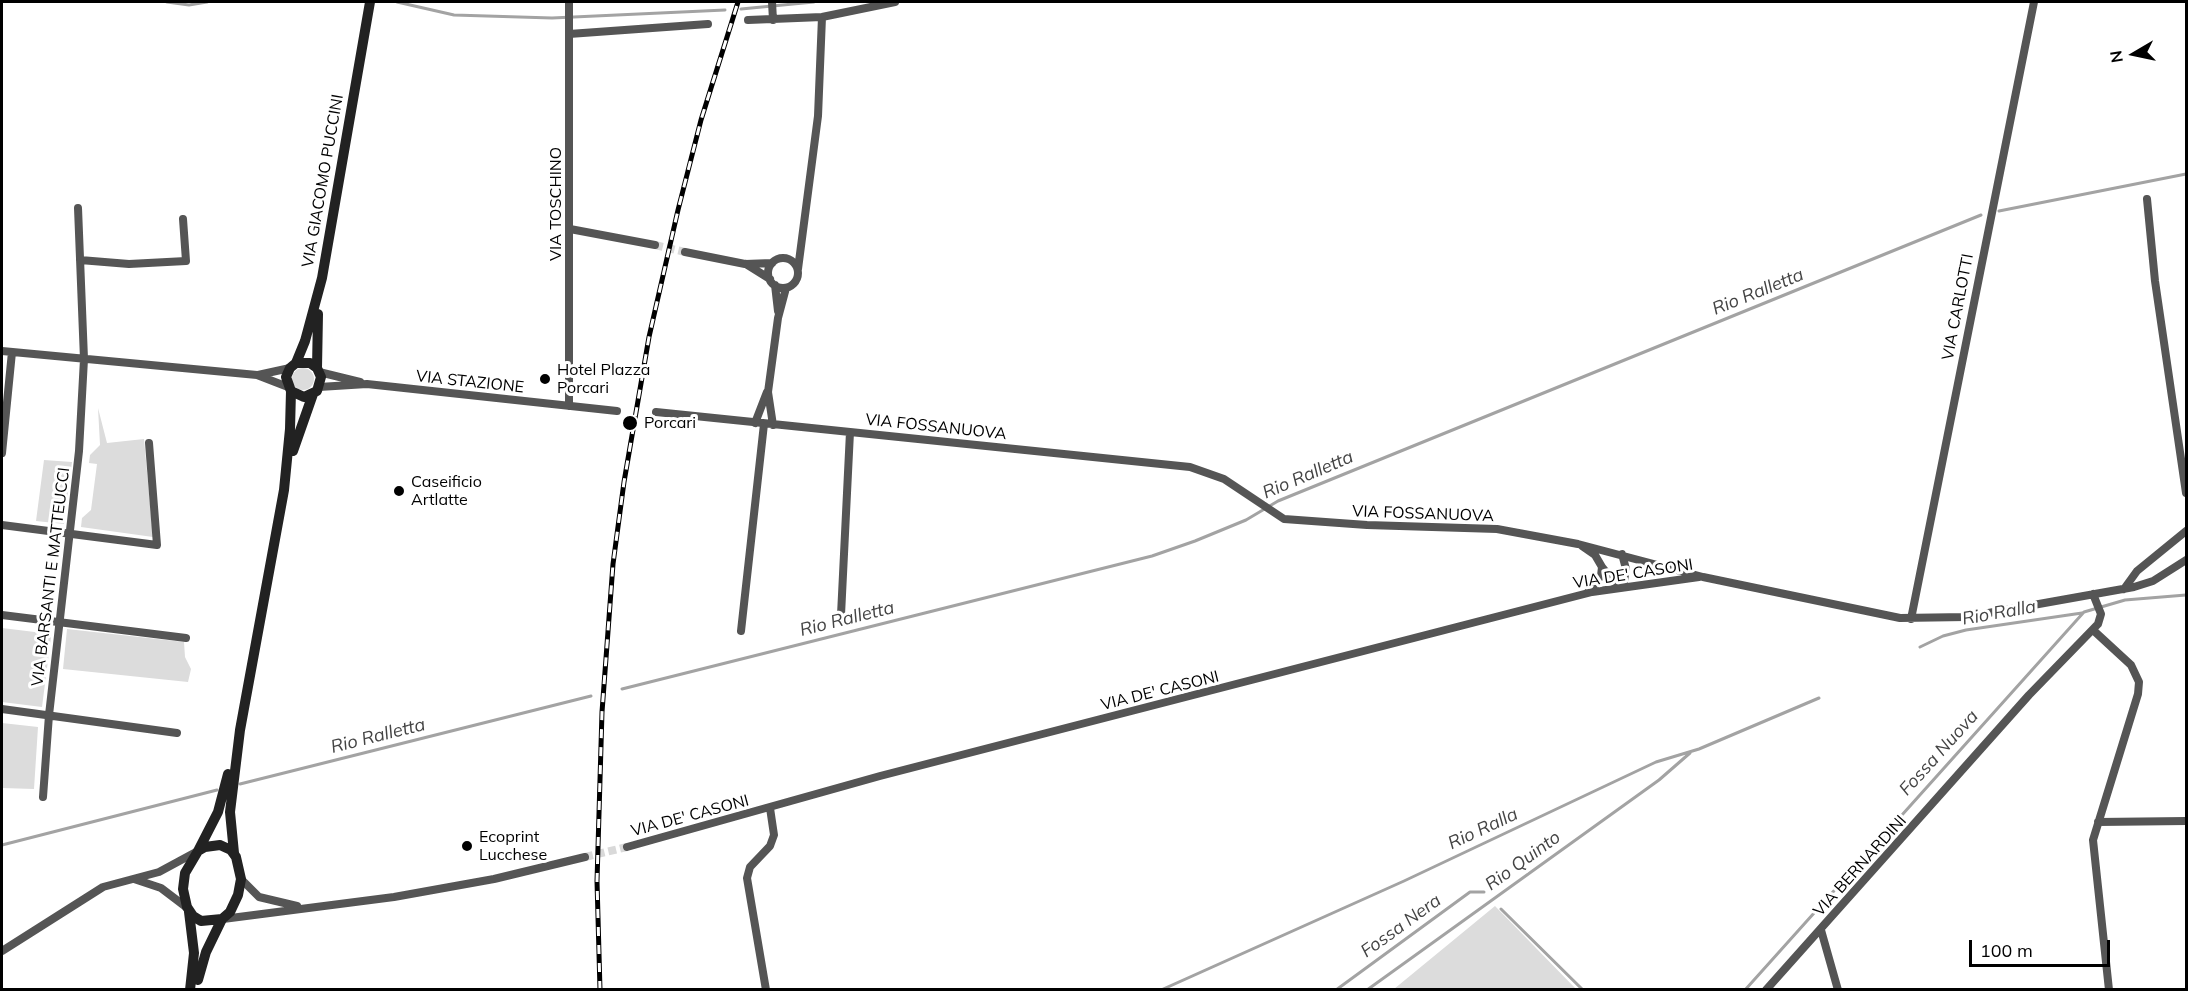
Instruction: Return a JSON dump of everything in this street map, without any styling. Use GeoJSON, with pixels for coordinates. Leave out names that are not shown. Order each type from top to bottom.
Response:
{"type":"FeatureCollection","features":[{"type":"Feature","properties":{"kind":"main road","name":"VIA GIACOMO PUCCINI"},"geometry":{"type":"LineString","coordinates":[[293,365],[305,341],[322,278],[370,2]]}},
{"type":"Feature","properties":{"kind":"main road"},"geometry":{"type":"LineString","coordinates":[[196,990],[206,952],[222,920],[235,902],[241,879],[234,853],[230,812],[240,730],[284,490],[299,429],[316,390],[318,370],[316,342],[322,278]]}},
{"type":"Feature","properties":{"kind":"main road"},"geometry":{"type":"LineString","coordinates":[[284,490],[290,429],[289,389],[286,377],[293,365],[310,363],[318,370]]}},
{"type":"Feature","properties":{"kind":"main road"},"geometry":{"type":"LineString","coordinates":[[289,389],[304,397],[316,390]]}},
{"type":"Feature","properties":{"kind":"main road"},"geometry":{"type":"LineString","coordinates":[[190,990],[194,953],[184,881],[188,867],[218,812],[240,730]]}},
{"type":"Feature","properties":{"kind":"main road"},"geometry":{"type":"LineString","coordinates":[[198,851],[205,847],[220,845],[234,853]]}},
{"type":"Feature","properties":{"kind":"main road"},"geometry":{"type":"LineString","coordinates":[[188,909],[201,921],[222,920]]}},
{"type":"Feature","properties":{"kind":"street","name":"VIA TOSCHINO"},"geometry":{"type":"LineString","coordinates":[[569,2],[569,406]]}},
{"type":"Feature","properties":{"kind":"street"},"geometry":{"type":"LineString","coordinates":[[772,2],[773,20]]}},
{"type":"Feature","properties":{"kind":"street"},"geometry":{"type":"LineString","coordinates":[[748,20],[822,17],[895,2]]}},
{"type":"Feature","properties":{"kind":"street","name":"VIA CARLOTTI"},"geometry":{"type":"LineString","coordinates":[[1911,619],[2034,2]]}},
{"type":"Feature","properties":{"kind":"street"},"geometry":{"type":"LineString","coordinates":[[741,631],[759,424],[768,391],[778,318],[786,288],[794,283],[798,269],[818,116],[822,17]]}},
{"type":"Feature","properties":{"kind":"street"},"geometry":{"type":"LineString","coordinates":[[569,34],[708,24]]}},
{"type":"Feature","properties":{"kind":"street"},"geometry":{"type":"LineString","coordinates":[[2147,200],[2158,304],[2187,493]]}},
{"type":"Feature","properties":{"kind":"street","name":"VIA BARSANTI E MATTEUCCI"},"geometry":{"type":"LineString","coordinates":[[43,797],[49,715],[79,451],[84,359],[78,208]]}},
{"type":"Feature","properties":{"kind":"street"},"geometry":{"type":"LineString","coordinates":[[80,260],[129,264],[186,261],[183,219]]}},
{"type":"Feature","properties":{"kind":"street"},"geometry":{"type":"LineString","coordinates":[[570,229],[656,245]]}},
{"type":"Feature","properties":{"kind":"street"},"geometry":{"type":"LineString","coordinates":[[788,259],[801,233]]}},
{"type":"Feature","properties":{"kind":"street"},"geometry":{"type":"LineString","coordinates":[[685,252],[745,264],[772,263],[780,259],[788,259],[798,269]]}},
{"type":"Feature","properties":{"kind":"street"},"geometry":{"type":"LineString","coordinates":[[772,263],[769,269],[778,318]]}},
{"type":"Feature","properties":{"kind":"street"},"geometry":{"type":"LineString","coordinates":[[745,264],[772,282],[786,288]]}},
{"type":"Feature","properties":{"kind":"street"},"geometry":{"type":"LineString","coordinates":[[2,351],[257,375],[289,389]]}},
{"type":"Feature","properties":{"kind":"street"},"geometry":{"type":"LineString","coordinates":[[2,453],[2,434],[12,352]]}},
{"type":"Feature","properties":{"kind":"street"},"geometry":{"type":"LineString","coordinates":[[257,375],[293,365]]}},
{"type":"Feature","properties":{"kind":"street"},"geometry":{"type":"LineString","coordinates":[[318,370],[367,384]]}},
{"type":"Feature","properties":{"kind":"street","name":"VIA STAZIONE"},"geometry":{"type":"LineString","coordinates":[[316,390],[367,384],[617,411]]}},
{"type":"Feature","properties":{"kind":"street"},"geometry":{"type":"LineString","coordinates":[[768,391],[774,425]]}},
{"type":"Feature","properties":{"kind":"street","name":"VIA FOSSANUOVA"},"geometry":{"type":"LineString","coordinates":[[657,412],[1190,467],[1224,479],[1284,519],[1315,523],[1497,529],[1622,554],[1703,577],[1877,614],[1911,619],[1966,617],[2096,603],[2124,589],[2153,581],[2187,560]]}},
{"type":"Feature","properties":{"kind":"street"},"geometry":{"type":"LineString","coordinates":[[841,615],[850,432]]}},
{"type":"Feature","properties":{"kind":"street"},"geometry":{"type":"LineString","coordinates":[[2,525],[157,545],[149,443]]}},
{"type":"Feature","properties":{"kind":"street"},"geometry":{"type":"LineString","coordinates":[[2124,589],[2137,571],[2187,531]]}},
{"type":"Feature","properties":{"kind":"street"},"geometry":{"type":"LineString","coordinates":[[1578,544],[1595,555],[1611,578],[1623,586],[1626,569],[1622,554]]}},
{"type":"Feature","properties":{"kind":"street"},"geometry":{"type":"LineString","coordinates":[[1586,594],[1601,576],[1602,567]]}},
{"type":"Feature","properties":{"kind":"street","name":"VIA DE' CASONI"},"geometry":{"type":"LineString","coordinates":[[627,847],[880,776],[1586,594],[1623,586],[1703,577]]}},
{"type":"Feature","properties":{"kind":"street","name":"VIA BERNARDINI"},"geometry":{"type":"LineString","coordinates":[[1766,990],[2029,695],[2100,621],[2096,603]]}},
{"type":"Feature","properties":{"kind":"street"},"geometry":{"type":"LineString","coordinates":[[2,615],[186,638]]}},
{"type":"Feature","properties":{"kind":"street"},"geometry":{"type":"LineString","coordinates":[[2092,630],[2131,665],[2139,682],[2138,694],[2093,840],[2109,990]]}},
{"type":"Feature","properties":{"kind":"street"},"geometry":{"type":"LineString","coordinates":[[2,709],[177,733]]}},
{"type":"Feature","properties":{"kind":"street"},"geometry":{"type":"LineString","coordinates":[[766,990],[747,878],[750,867],[770,846],[774,835],[770,808]]}},
{"type":"Feature","properties":{"kind":"street"},"geometry":{"type":"LineString","coordinates":[[2098,822],[2187,821]]}},
{"type":"Feature","properties":{"kind":"street"},"geometry":{"type":"LineString","coordinates":[[2,951],[96,891],[169,868],[198,851]]}},
{"type":"Feature","properties":{"kind":"street"},"geometry":{"type":"LineString","coordinates":[[222,920],[394,897],[465,884],[585,857]]}},
{"type":"Feature","properties":{"kind":"street"},"geometry":{"type":"LineString","coordinates":[[133,879],[161,888],[188,909]]}},
{"type":"Feature","properties":{"kind":"street"},"geometry":{"type":"LineString","coordinates":[[241,879],[259,897],[274,903],[304,908]]}},
{"type":"Feature","properties":{"kind":"street"},"geometry":{"type":"LineString","coordinates":[[1821,930],[1838,990]]}},
{"type":"Feature","properties":{"kind":"shaded area"},"geometry":{"type":"Polygon","coordinates":[[[303,368],[311,371],[314,379],[311,387],[303,390],[295,387],[292,379],[295,371],[303,368]]]}},
{"type":"Feature","properties":{"kind":"shaded area"},"geometry":{"type":"Polygon","coordinates":[[[98,408],[107,443],[144,439],[153,537],[81,527],[82,518],[91,510],[97,464],[89,463],[90,455],[100,445],[98,408]]]}},
{"type":"Feature","properties":{"kind":"shaded area"},"geometry":{"type":"Polygon","coordinates":[[[44,460],[72,462],[64,524],[36,521],[44,460]]]}},
{"type":"Feature","properties":{"kind":"shaded area"},"geometry":{"type":"Polygon","coordinates":[[[2,628],[43,633],[43,628],[52,629],[42,707],[2,702],[2,628]]]}},
{"type":"Feature","properties":{"kind":"shaded area"},"geometry":{"type":"Polygon","coordinates":[[[67,629],[184,642],[185,657],[191,669],[188,682],[63,669],[67,629]]]}},
{"type":"Feature","properties":{"kind":"shaded area"},"geometry":{"type":"Polygon","coordinates":[[[2,723],[38,727],[34,789],[2,788],[2,723]]]}},
{"type":"Feature","properties":{"kind":"shaded area"},"geometry":{"type":"Polygon","coordinates":[[[1495,906],[1576,989],[1394,989],[1495,906]]]}},
{"type":"Feature","properties":{"kind":"waterway"},"geometry":{"type":"LineString","coordinates":[[167,2],[189,5],[207,2]]}},
{"type":"Feature","properties":{"kind":"waterway"},"geometry":{"type":"LineString","coordinates":[[397,2],[454,15],[552,18],[725,10]]}},
{"type":"Feature","properties":{"kind":"waterway"},"geometry":{"type":"LineString","coordinates":[[741,9],[814,2]]}},
{"type":"Feature","properties":{"kind":"waterway","name":"Rio Ralletta"},"geometry":{"type":"LineString","coordinates":[[1999,211],[2186,174]]}},
{"type":"Feature","properties":{"kind":"waterway","name":"Rio Ralletta"},"geometry":{"type":"LineString","coordinates":[[622,689],[1152,556],[1246,520],[1278,501],[1981,215]]}},
{"type":"Feature","properties":{"kind":"waterway","name":"Fossa Nuova"},"geometry":{"type":"LineString","coordinates":[[1745,990],[2084,612],[2125,600],[2186,595]]}},
{"type":"Feature","properties":{"kind":"waterway","name":"Rio Ralla"},"geometry":{"type":"LineString","coordinates":[[1920,647],[1943,636],[1966,630],[2082,613]]}},
{"type":"Feature","properties":{"kind":"waterway","name":"Rio Ralletta"},"geometry":{"type":"LineString","coordinates":[[240,784],[591,696]]}},
{"type":"Feature","properties":{"kind":"waterway","name":"Rio Ralla"},"geometry":{"type":"LineString","coordinates":[[1161,990],[1404,881],[1656,762],[1699,749],[1819,698]]}},
{"type":"Feature","properties":{"kind":"waterway","name":"Rio Quinto"},"geometry":{"type":"LineString","coordinates":[[1367,990],[1659,780],[1690,753]]}},
{"type":"Feature","properties":{"kind":"waterway","name":"Rio Ralletta"},"geometry":{"type":"LineString","coordinates":[[2,845],[217,790]]}},
{"type":"Feature","properties":{"kind":"waterway","name":"Fossa Nera"},"geometry":{"type":"LineString","coordinates":[[1336,990],[1470,892],[1484,892]]}},
{"type":"Feature","properties":{"kind":"waterway","name":"Fossa Nera"},"geometry":{"type":"LineString","coordinates":[[1501,909],[1583,990]]}},
{"type":"Feature","properties":{"kind":"tunnel"},"geometry":{"type":"LineString","coordinates":[[655,245],[685,252]]}},
{"type":"Feature","properties":{"kind":"tunnel"},"geometry":{"type":"LineString","coordinates":[[585,857],[627,847]]}},
{"type":"Feature","properties":{"kind":"railway"},"geometry":{"type":"LineString","coordinates":[[600,990],[597,881],[602,712],[613,564],[624,482],[649,337],[678,210],[701,120],[738,2]]}},
{"type":"Feature","properties":{"kind":"place","name":"Hotel Plazza Porcari"},"geometry":{"type":"Point","coordinates":[545,379]}},
{"type":"Feature","properties":{"kind":"place","name":"Porcari"},"geometry":{"type":"Point","coordinates":[630,423]}},
{"type":"Feature","properties":{"kind":"place","name":"Caseificio Artlatte"},"geometry":{"type":"Point","coordinates":[399,491]}},
{"type":"Feature","properties":{"kind":"place","name":"Ecoprint Lucchese"},"geometry":{"type":"Point","coordinates":[467,846]}}]}
